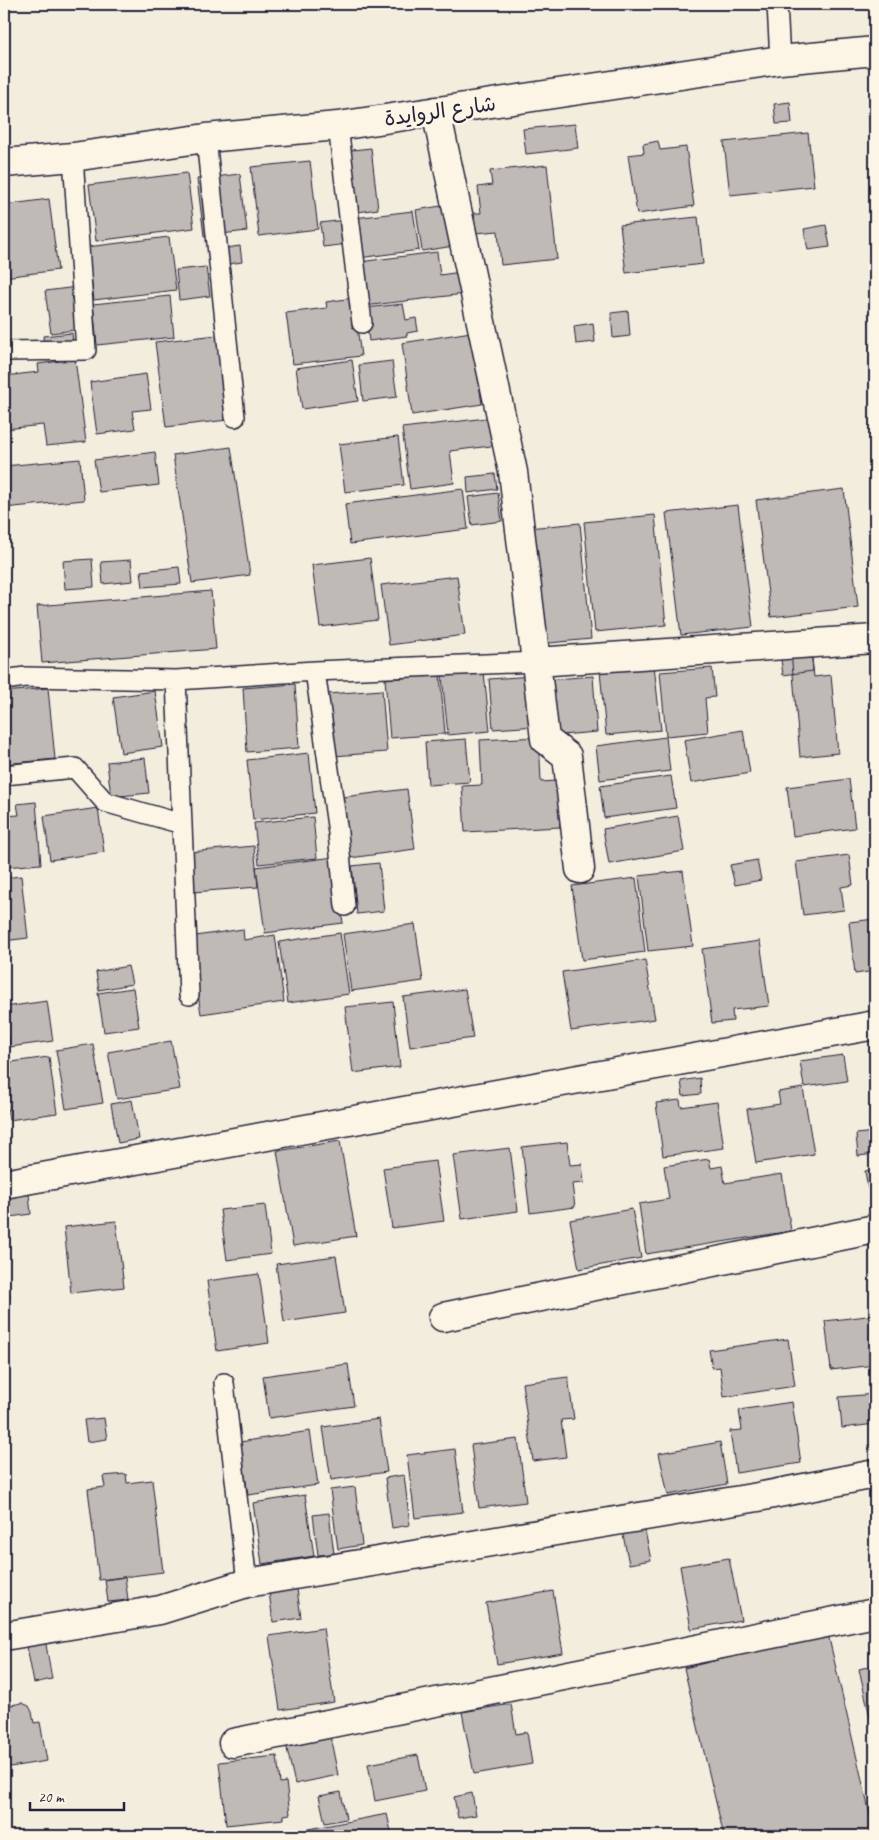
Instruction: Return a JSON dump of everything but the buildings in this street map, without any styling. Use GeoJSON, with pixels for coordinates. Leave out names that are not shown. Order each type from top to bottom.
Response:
{"type":"FeatureCollection","features":[{"type":"Feature","properties":{"kind":"street","name":"شارع الروايدة"},"geometry":{"type":"LineString","coordinates":[[4,163],[72,157],[206,138],[338,126],[780,60],[875,51]]}},
{"type":"Feature","properties":{"kind":"street"},"geometry":{"type":"LineString","coordinates":[[436,112],[513,472],[545,740],[567,756],[580,869]]}},
{"type":"Feature","properties":{"kind":"street"},"geometry":{"type":"LineString","coordinates":[[536,662],[875,639]]}},
{"type":"Feature","properties":{"kind":"street"},"geometry":{"type":"LineString","coordinates":[[4,1184],[875,1025]]}},
{"type":"Feature","properties":{"kind":"street"},"geometry":{"type":"LineString","coordinates":[[443,1317],[875,1229]]}},
{"type":"Feature","properties":{"kind":"street"},"geometry":{"type":"LineString","coordinates":[[4,1636],[160,1610],[246,1583],[758,1497],[875,1474]]}},
{"type":"Feature","properties":{"kind":"street"},"geometry":{"type":"LineString","coordinates":[[233,1743],[875,1613]]}},
{"type":"Feature","properties":{"kind":"lane"},"geometry":{"type":"LineString","coordinates":[[777,4],[780,60]]}},
{"type":"Feature","properties":{"kind":"lane"},"geometry":{"type":"LineString","coordinates":[[338,126],[362,323]]}},
{"type":"Feature","properties":{"kind":"lane"},"geometry":{"type":"LineString","coordinates":[[206,138],[235,417]]}},
{"type":"Feature","properties":{"kind":"lane"},"geometry":{"type":"LineString","coordinates":[[4,351],[86,350],[72,157]]}},
{"type":"Feature","properties":{"kind":"lane"},"geometry":{"type":"LineString","coordinates":[[4,680],[25,677],[176,680],[536,662]]}},
{"type":"Feature","properties":{"kind":"lane"},"geometry":{"type":"LineString","coordinates":[[315,672],[338,833],[344,906]]}},
{"type":"Feature","properties":{"kind":"lane"},"geometry":{"type":"LineString","coordinates":[[176,680],[189,995]]}},
{"type":"Feature","properties":{"kind":"lane"},"geometry":{"type":"LineString","coordinates":[[4,775],[75,768],[105,802],[182,824]]}},
{"type":"Feature","properties":{"kind":"lane"},"geometry":{"type":"LineString","coordinates":[[224,1382],[246,1583]]}}]}
